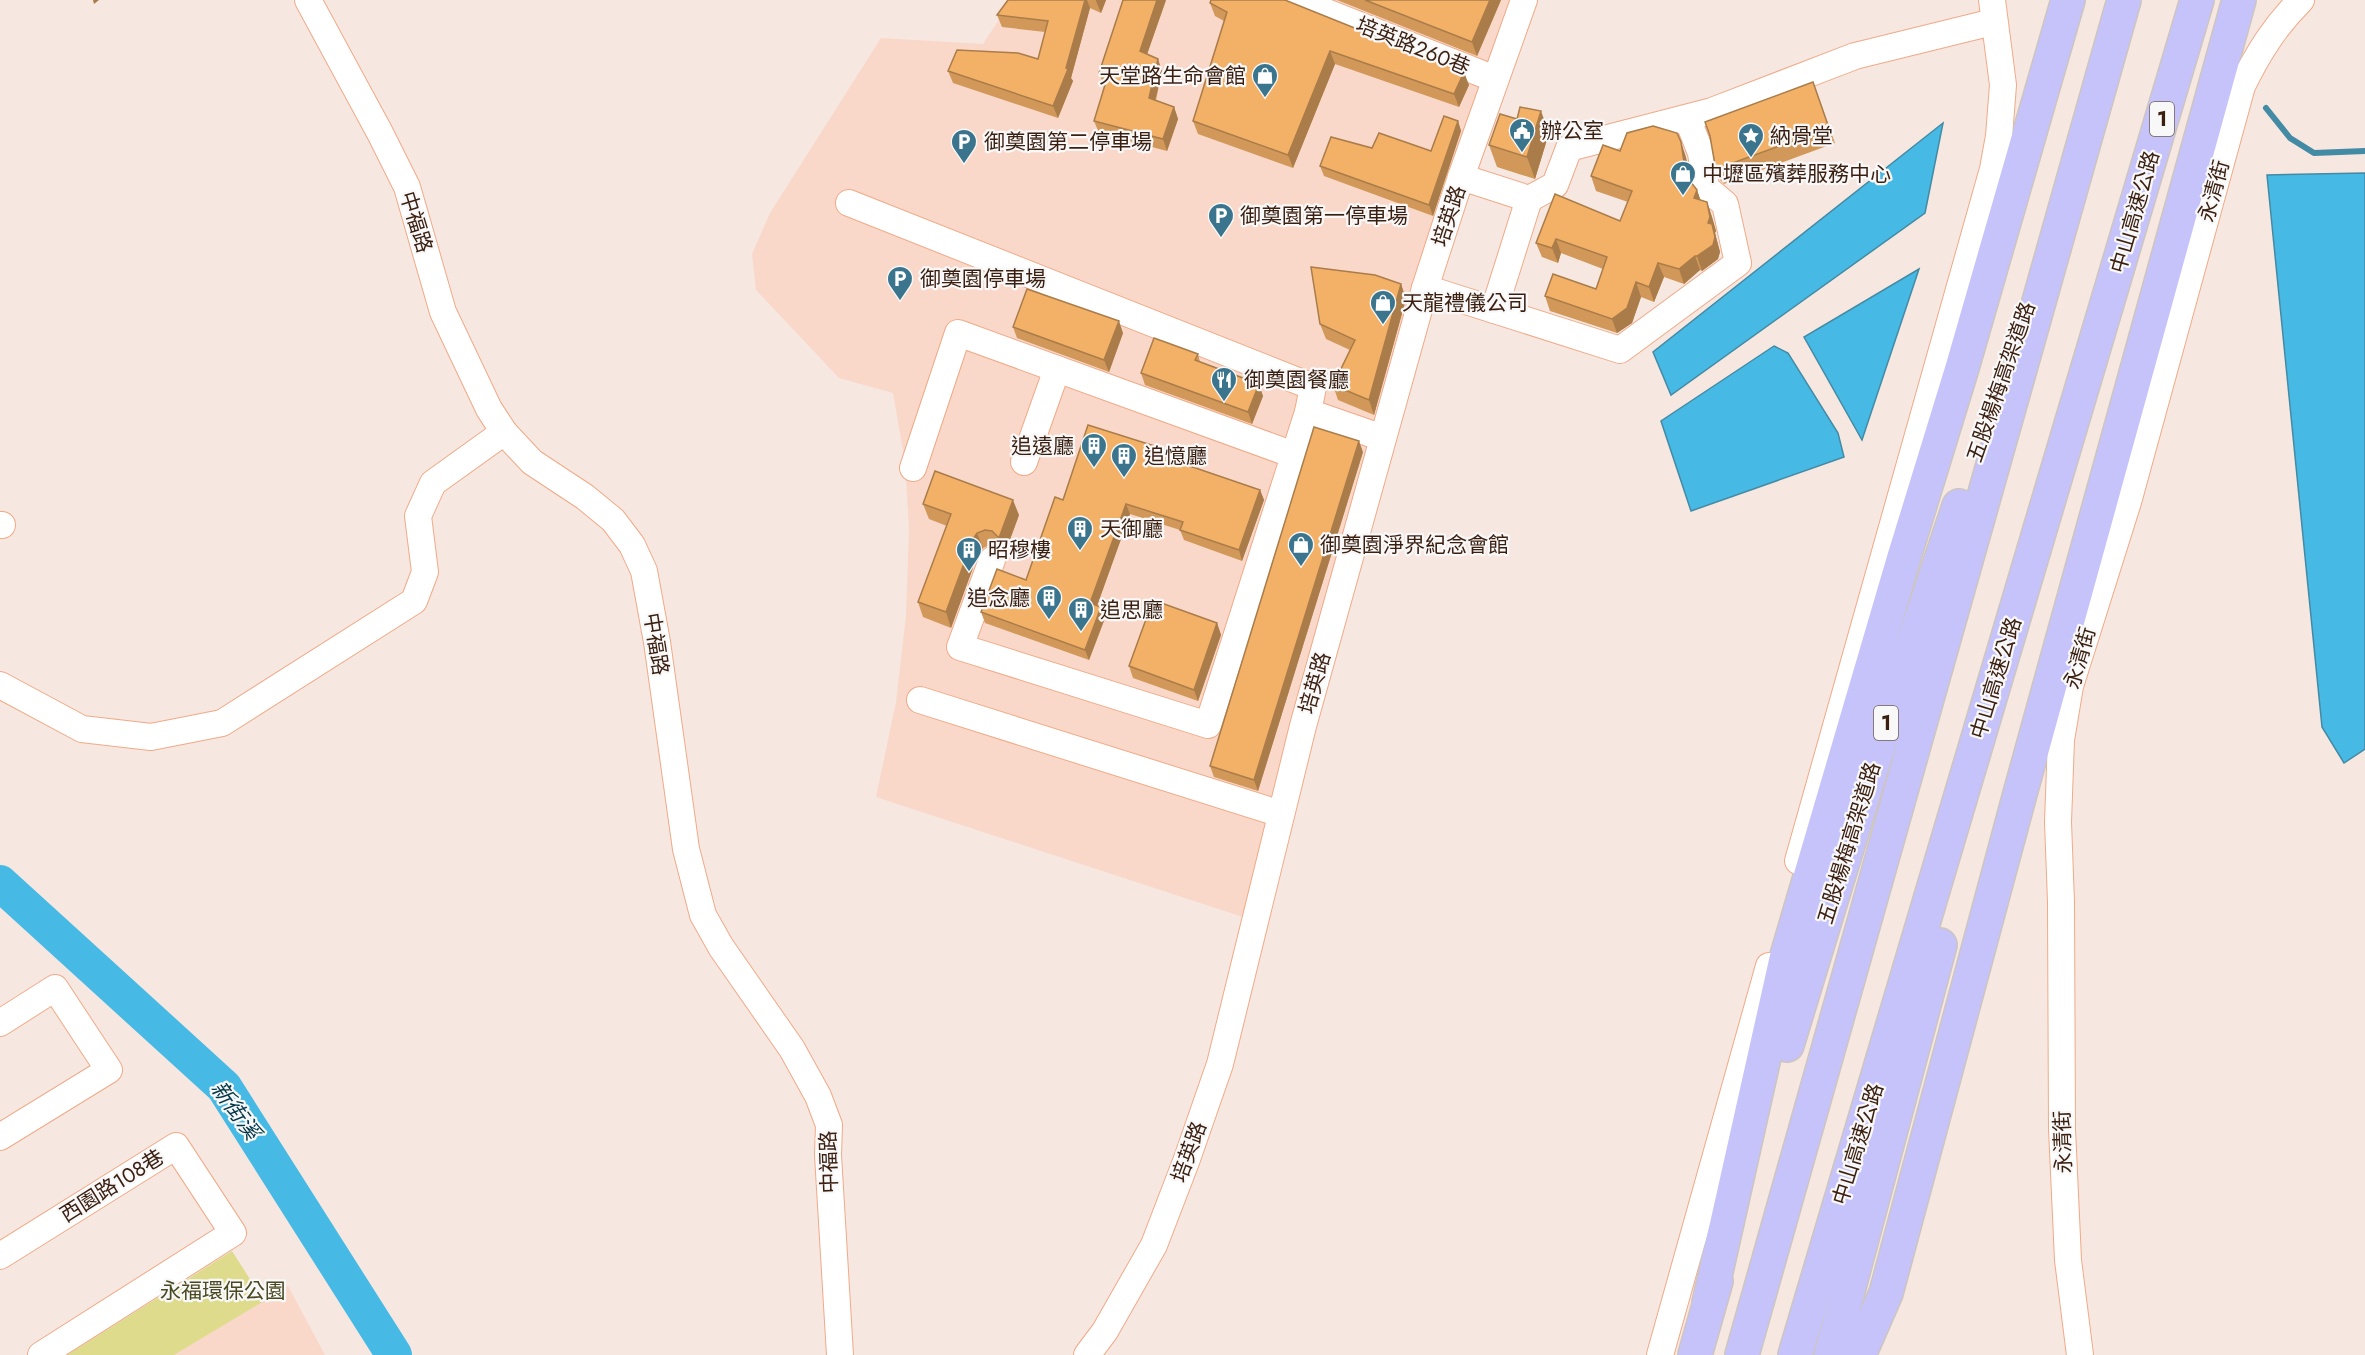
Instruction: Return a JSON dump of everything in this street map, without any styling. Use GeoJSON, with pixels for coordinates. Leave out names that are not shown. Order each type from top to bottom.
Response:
{"type":"FeatureCollection","features":[{"type":"Feature","properties":{"kind":"highway"},"geometry":{"type":"LineString","coordinates":[[1709,1303],[1786,959],[1900,568],[1962,368],[2068,0]]}},
{"type":"Feature","properties":{"kind":"highway","name":"1"},"geometry":{"type":"LineString","coordinates":[[1742,1355],[2124,0]]}},
{"type":"Feature","properties":{"kind":"highway","name":"中山高速公路"},"geometry":{"type":"LineString","coordinates":[[1796,1355],[2196,0]]}},
{"type":"Feature","properties":{"kind":"highway"},"geometry":{"type":"LineString","coordinates":[[1859,1355],[1886,1293],[2024,779],[2239,0]]}},
{"type":"Feature","properties":{"kind":"highway","name":"五股楊梅高架道路"},"geometry":{"type":"LineString","coordinates":[[1695,1355],[1873,763],[2096,97]]}},
{"type":"Feature","properties":{"kind":"highway","name":"1"},"geometry":{"type":"LineString","coordinates":[[1831,1355],[2127,237]]}},
{"type":"Feature","properties":{"kind":"street","name":"中福路"},"geometry":{"type":"LineString","coordinates":[[308,0],[407,187],[443,312],[489,408],[504,432],[532,462],[585,497],[613,520],[632,545],[644,571],[657,642],[686,849],[703,915],[721,947],[792,1049],[818,1096],[829,1125],[828,1155],[840,1355]]}},
{"type":"Feature","properties":{"kind":"street","name":"培英路260巷"},"geometry":{"type":"LineString","coordinates":[[1296,0],[1495,79]]}},
{"type":"Feature","properties":{"kind":"street","name":"培英路"},"geometry":{"type":"LineString","coordinates":[[1087,1355],[1105,1331],[1154,1245],[1220,1064],[1303,726],[1425,288],[1461,177],[1524,0]]}},
{"type":"Feature","properties":{"kind":"street","name":"永清街"},"geometry":{"type":"LineString","coordinates":[[2080,1355],[2068,1260],[2062,1129],[2061,902],[2058,822],[2061,740],[2070,686],[2128,502],[2242,86],[2257,55],[2301,0]]}},
{"type":"Feature","properties":{"kind":"street"},"geometry":{"type":"LineString","coordinates":[[1494,310],[1529,199],[1555,185],[1569,148],[1712,111],[1855,56],[1992,11],[2003,85],[1999,136],[1993,169],[1660,1355]]}},
{"type":"Feature","properties":{"kind":"street"},"geometry":{"type":"LineString","coordinates":[[1425,288],[1620,350],[1738,263],[1725,204],[1706,188],[1701,153],[1687,118]]}},
{"type":"Feature","properties":{"kind":"street"},"geometry":{"type":"LineString","coordinates":[[1461,177],[1529,199]]}},
{"type":"Feature","properties":{"kind":"street"},"geometry":{"type":"LineString","coordinates":[[849,203],[1313,387],[1308,412],[1208,725],[960,647],[992,560]]}},
{"type":"Feature","properties":{"kind":"street"},"geometry":{"type":"LineString","coordinates":[[913,468],[958,333],[1294,455]]}},
{"type":"Feature","properties":{"kind":"street"},"geometry":{"type":"LineString","coordinates":[[1024,462],[1057,369]]}},
{"type":"Feature","properties":{"kind":"street"},"geometry":{"type":"LineString","coordinates":[[1308,412],[1383,438]]}},
{"type":"Feature","properties":{"kind":"street"},"geometry":{"type":"LineString","coordinates":[[0,685],[82,729],[152,736],[222,723],[414,601],[425,572],[418,516],[433,483],[504,432]]}},
{"type":"Feature","properties":{"kind":"street"},"geometry":{"type":"LineString","coordinates":[[920,700],[1281,813]]}},
{"type":"Feature","properties":{"kind":"street"},"geometry":{"type":"LineString","coordinates":[[0,1023],[55,987],[109,1070],[0,1137]]}},
{"type":"Feature","properties":{"kind":"street","name":"西園路108巷"},"geometry":{"type":"LineString","coordinates":[[0,1256],[176,1146],[233,1233],[41,1355]]}},
{"type":"Feature","properties":{"kind":"shaded area"},"geometry":{"type":"Polygon","coordinates":[[[1012,0],[1512,0],[1243,917],[876,797],[896,702],[906,616],[909,528],[905,462],[893,393],[839,378],[756,290],[752,254],[770,213],[881,38],[983,44],[1012,0]]]}},
{"type":"Feature","properties":{"kind":"shaded area"},"geometry":{"type":"Polygon","coordinates":[[[288,1286],[325,1355],[174,1355],[288,1286]]]}},
{"type":"Feature","properties":{"kind":"green space","name":"永福環保公園"},"geometry":{"type":"Polygon","coordinates":[[[232,1251],[264,1301],[174,1355],[67,1355],[232,1251]]]}},
{"type":"Feature","properties":{"kind":"water"},"geometry":{"type":"Polygon","coordinates":[[[1943,123],[1925,213],[1671,395],[1653,352],[1943,123]]]}},
{"type":"Feature","properties":{"kind":"water"},"geometry":{"type":"Polygon","coordinates":[[[2365,173],[2365,749],[2344,763],[2322,727],[2267,175],[2365,173]]]}},
{"type":"Feature","properties":{"kind":"water"},"geometry":{"type":"Polygon","coordinates":[[[1919,269],[1862,440],[1804,337],[1919,269]]]}},
{"type":"Feature","properties":{"kind":"water"},"geometry":{"type":"Polygon","coordinates":[[[1774,346],[1788,353],[1838,433],[1844,457],[1691,511],[1661,421],[1774,346]]]}},
{"type":"Feature","properties":{"kind":"building"},"geometry":{"type":"Polygon","coordinates":[[[1008,0],[1085,0],[1066,68],[1068,69],[1053,106],[948,71],[957,50],[1018,53],[1038,59],[1048,21],[997,15],[1008,0]]]}},
{"type":"Feature","properties":{"kind":"building"},"geometry":{"type":"Polygon","coordinates":[[[1123,0],[1157,0],[1140,51],[1158,59],[1149,98],[1174,107],[1163,139],[1094,121],[1108,75],[1099,73],[1123,0]]]}},
{"type":"Feature","properties":{"kind":"building"},"geometry":{"type":"Polygon","coordinates":[[[1211,0],[1285,0],[1464,72],[1454,94],[1330,51],[1288,155],[1193,121],[1227,12],[1210,3],[1211,0]]]}},
{"type":"Feature","properties":{"kind":"building"},"geometry":{"type":"Polygon","coordinates":[[[1365,0],[1490,0],[1472,42],[1365,0]]]}},
{"type":"Feature","properties":{"kind":"building"},"geometry":{"type":"Polygon","coordinates":[[[1813,82],[1829,128],[1719,168],[1715,165],[1705,122],[1813,82]]]}},
{"type":"Feature","properties":{"kind":"building"},"geometry":{"type":"Polygon","coordinates":[[[1520,107],[1541,111],[1527,157],[1489,145],[1500,114],[1517,119],[1520,107]]]}},
{"type":"Feature","properties":{"kind":"building"},"geometry":{"type":"Polygon","coordinates":[[[1444,116],[1458,121],[1429,205],[1320,166],[1331,137],[1372,148],[1379,133],[1431,151],[1444,116]]]}},
{"type":"Feature","properties":{"kind":"building"},"geometry":{"type":"Polygon","coordinates":[[[1653,126],[1677,133],[1681,142],[1686,176],[1697,190],[1694,198],[1707,202],[1710,217],[1708,223],[1712,224],[1715,237],[1713,245],[1679,269],[1658,263],[1649,287],[1636,282],[1627,308],[1612,319],[1545,296],[1553,274],[1596,289],[1607,257],[1556,239],[1552,248],[1536,243],[1555,194],[1620,221],[1632,191],[1591,176],[1603,145],[1620,151],[1627,133],[1653,126]]]}},
{"type":"Feature","properties":{"kind":"building"},"geometry":{"type":"Polygon","coordinates":[[[1311,267],[1375,275],[1401,284],[1369,400],[1333,385],[1355,340],[1320,324],[1311,267]]]}},
{"type":"Feature","properties":{"kind":"building"},"geometry":{"type":"Polygon","coordinates":[[[1027,289],[1119,321],[1104,360],[1013,327],[1027,289]]]}},
{"type":"Feature","properties":{"kind":"building"},"geometry":{"type":"Polygon","coordinates":[[[1154,338],[1198,354],[1195,360],[1259,384],[1248,412],[1141,373],[1154,338]]]}},
{"type":"Feature","properties":{"kind":"building"},"geometry":{"type":"Polygon","coordinates":[[[1088,425],[1180,454],[1178,462],[1260,490],[1239,550],[1180,530],[1183,522],[1126,504],[1090,603],[1101,607],[1085,650],[981,612],[997,569],[1026,580],[1055,497],[1063,500],[1088,425]]]}},
{"type":"Feature","properties":{"kind":"building"},"geometry":{"type":"Polygon","coordinates":[[[1314,427],[1359,441],[1254,780],[1210,766],[1314,427]]]}},
{"type":"Feature","properties":{"kind":"building"},"geometry":{"type":"Polygon","coordinates":[[[935,471],[1013,500],[999,538],[992,531],[985,530],[977,533],[973,539],[946,612],[918,602],[951,514],[923,504],[935,471]]]}},
{"type":"Feature","properties":{"kind":"building"},"geometry":{"type":"Polygon","coordinates":[[[1153,600],[1217,623],[1194,690],[1129,666],[1153,600]]]}},
{"type":"Feature","properties":{"kind":"waterway"},"geometry":{"type":"LineString","coordinates":[[2266,108],[2290,138],[2314,153],[2365,151]]}},
{"type":"Feature","properties":{"kind":"waterway","name":"新街溪"},"geometry":{"type":"LineString","coordinates":[[0,883],[224,1087],[394,1355]]}},
{"type":"Feature","properties":{"kind":"place","name":"天堂路生命會館"},"geometry":{"type":"Point","coordinates":[1265,99]}},
{"type":"Feature","properties":{"kind":"place","name":"辦公室"},"geometry":{"type":"Point","coordinates":[1522,154]}},
{"type":"Feature","properties":{"kind":"place","name":"納骨堂"},"geometry":{"type":"Point","coordinates":[1751,159]}},
{"type":"Feature","properties":{"kind":"place","name":"御奠園第二停車場"},"geometry":{"type":"Point","coordinates":[964,165]}},
{"type":"Feature","properties":{"kind":"place","name":"中壢區殯葬服務中心"},"geometry":{"type":"Point","coordinates":[1683,197]}},
{"type":"Feature","properties":{"kind":"place","name":"御奠園第一停車場"},"geometry":{"type":"Point","coordinates":[1221,239]}},
{"type":"Feature","properties":{"kind":"place","name":"御奠園停車場"},"geometry":{"type":"Point","coordinates":[900,302]}},
{"type":"Feature","properties":{"kind":"place","name":"天龍禮儀公司"},"geometry":{"type":"Point","coordinates":[1383,326]}},
{"type":"Feature","properties":{"kind":"place","name":"御奠園餐廳"},"geometry":{"type":"Point","coordinates":[1224,403]}},
{"type":"Feature","properties":{"kind":"place","name":"追遠廳"},"geometry":{"type":"Point","coordinates":[1094,469]}},
{"type":"Feature","properties":{"kind":"place","name":"追憶廳"},"geometry":{"type":"Point","coordinates":[1124,479]}},
{"type":"Feature","properties":{"kind":"place","name":"天御廳"},"geometry":{"type":"Point","coordinates":[1080,552]}},
{"type":"Feature","properties":{"kind":"place","name":"御奠園淨界紀念會館"},"geometry":{"type":"Point","coordinates":[1301,568]}},
{"type":"Feature","properties":{"kind":"place","name":"昭穆樓"},"geometry":{"type":"Point","coordinates":[969,573]}},
{"type":"Feature","properties":{"kind":"place","name":"追念廳"},"geometry":{"type":"Point","coordinates":[1049,621]}},
{"type":"Feature","properties":{"kind":"place","name":"追思廳"},"geometry":{"type":"Point","coordinates":[1081,633]}}]}
